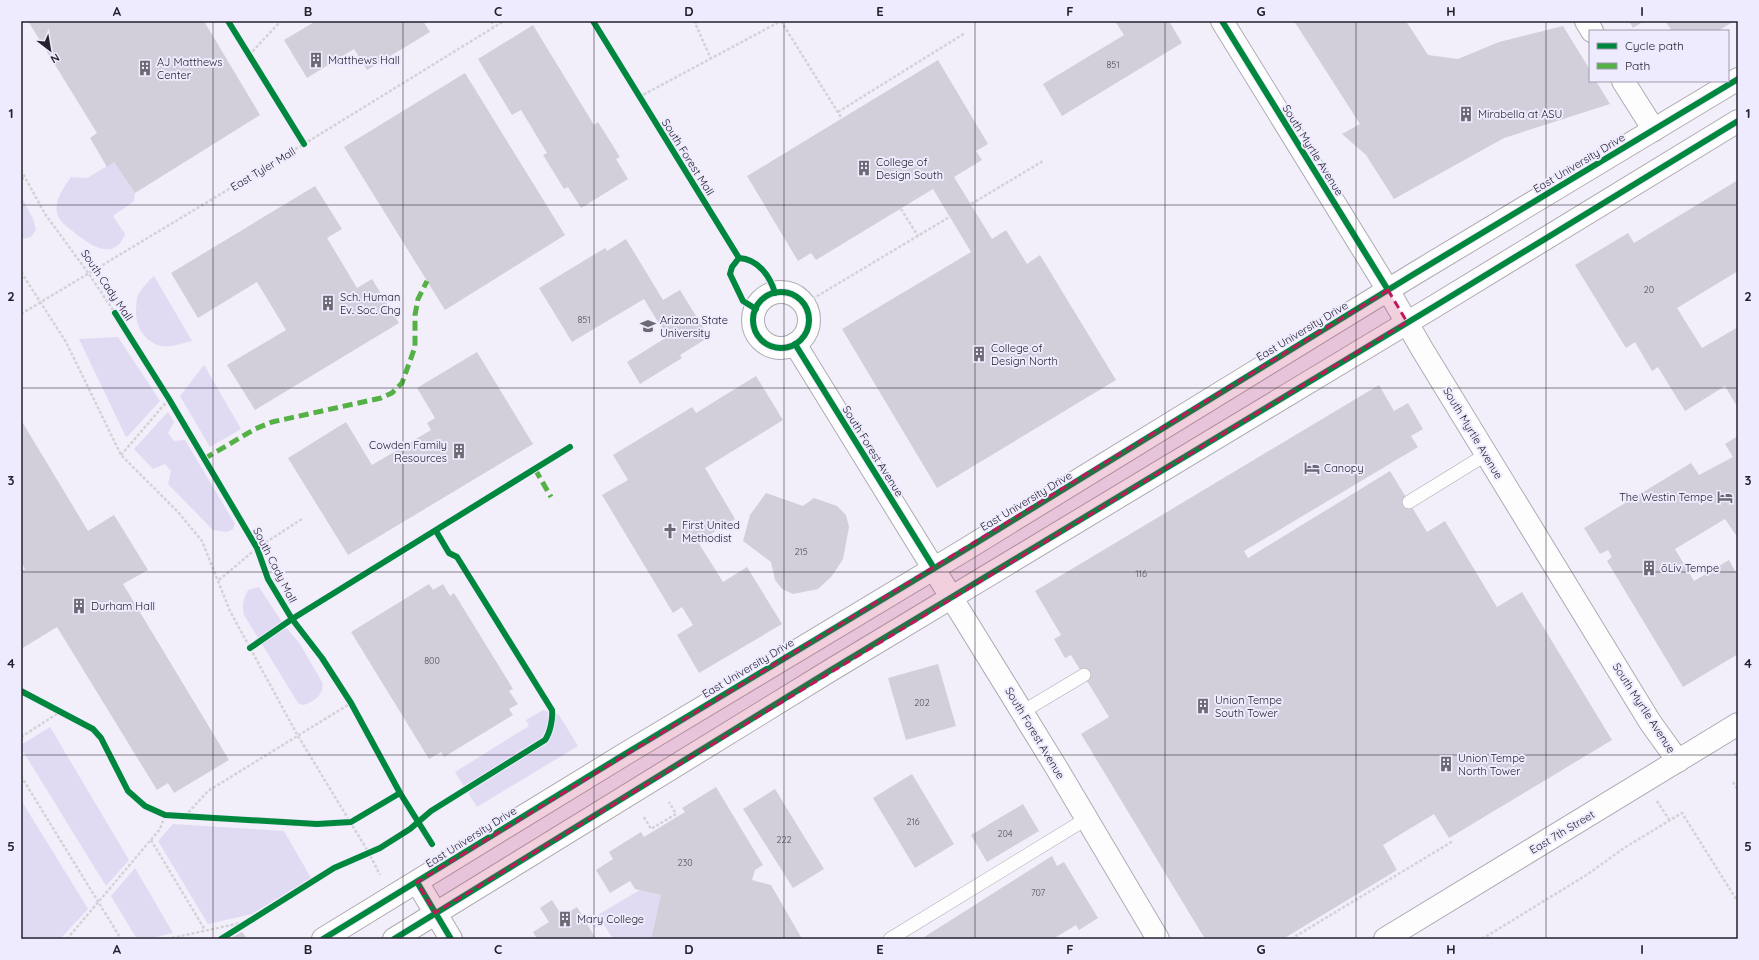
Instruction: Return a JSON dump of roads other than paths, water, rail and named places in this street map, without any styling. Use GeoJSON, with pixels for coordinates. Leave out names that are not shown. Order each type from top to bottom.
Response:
{"type":"FeatureCollection","features":[{"type":"Feature","properties":{"kind":"main road","name":"South Myrtle Avenue"},"geometry":{"type":"LineString","coordinates":[[1222,21],[1388,290],[1486,454],[1650,722],[1678,761]]}},
{"type":"Feature","properties":{"kind":"main road"},"geometry":{"type":"LineString","coordinates":[[1586,21],[1591,30]]}},
{"type":"Feature","properties":{"kind":"main road","name":"East University Drive"},"geometry":{"type":"LineString","coordinates":[[323,939],[1738,78]]}},
{"type":"Feature","properties":{"kind":"main road"},"geometry":{"type":"LineString","coordinates":[[1625,82],[1654,130]]}},
{"type":"Feature","properties":{"kind":"main road"},"geometry":{"type":"LineString","coordinates":[[394,939],[1738,121]]}},
{"type":"Feature","properties":{"kind":"main road"},"geometry":{"type":"LineString","coordinates":[[775,293],[791,294],[804,304],[808,312],[809,322],[805,335],[795,344],[780,348],[764,343],[756,330],[754,316],[760,302],[767,296],[775,293]]}},
{"type":"Feature","properties":{"kind":"main road","name":"South Forest Avenue"},"geometry":{"type":"LineString","coordinates":[[795,344],[1022,712],[1158,939]]}},
{"type":"Feature","properties":{"kind":"main road","name":"East 7th Street"},"geometry":{"type":"LineString","coordinates":[[1385,939],[1738,724]]}},
{"type":"Feature","properties":{"kind":"main road"},"geometry":{"type":"LineString","coordinates":[[417,882],[450,939]]}},
{"type":"Feature","properties":{"kind":"lane"},"geometry":{"type":"LineString","coordinates":[[1409,502],[1486,454]]}},
{"type":"Feature","properties":{"kind":"lane"},"geometry":{"type":"LineString","coordinates":[[1022,712],[1084,675]]}},
{"type":"Feature","properties":{"kind":"lane"},"geometry":{"type":"LineString","coordinates":[[890,939],[1086,819]]}},
{"type":"Feature","properties":{"kind":"place","name":"Matthews Hall"},"geometry":{"type":"Point","coordinates":[316,60]}},
{"type":"Feature","properties":{"kind":"place","name":"AJ Matthews Center"},"geometry":{"type":"Point","coordinates":[145,68]}},
{"type":"Feature","properties":{"kind":"place","name":"Mirabella at ASU"},"geometry":{"type":"Point","coordinates":[1466,114]}},
{"type":"Feature","properties":{"kind":"place","name":"College of Design South"},"geometry":{"type":"Point","coordinates":[864,168]}},
{"type":"Feature","properties":{"kind":"place","name":"Sch. Human Ev. Soc. Chg"},"geometry":{"type":"Point","coordinates":[328,303]}},
{"type":"Feature","properties":{"kind":"place","name":"Arizona State University"},"geometry":{"type":"Point","coordinates":[648,326]}},
{"type":"Feature","properties":{"kind":"place","name":"College of Design North"},"geometry":{"type":"Point","coordinates":[979,354]}},
{"type":"Feature","properties":{"kind":"place","name":"Cowden Family Resources"},"geometry":{"type":"Point","coordinates":[459,451]}},
{"type":"Feature","properties":{"kind":"place","name":"Canopy"},"geometry":{"type":"Point","coordinates":[1312,468]}},
{"type":"Feature","properties":{"kind":"place","name":"The Westin Tempe"},"geometry":{"type":"Point","coordinates":[1725,497]}},
{"type":"Feature","properties":{"kind":"place","name":"First United Methodist"},"geometry":{"type":"Point","coordinates":[670,531]}},
{"type":"Feature","properties":{"kind":"place","name":"ōLiv Tempe"},"geometry":{"type":"Point","coordinates":[1649,568]}},
{"type":"Feature","properties":{"kind":"place","name":"Durham Hall"},"geometry":{"type":"Point","coordinates":[79,606]}},
{"type":"Feature","properties":{"kind":"place","name":"Union Tempe South Tower"},"geometry":{"type":"Point","coordinates":[1203,706]}},
{"type":"Feature","properties":{"kind":"place","name":"Union Tempe North Tower"},"geometry":{"type":"Point","coordinates":[1446,764]}},
{"type":"Feature","properties":{"kind":"place","name":"Mary College"},"geometry":{"type":"Point","coordinates":[565,919]}}]}
